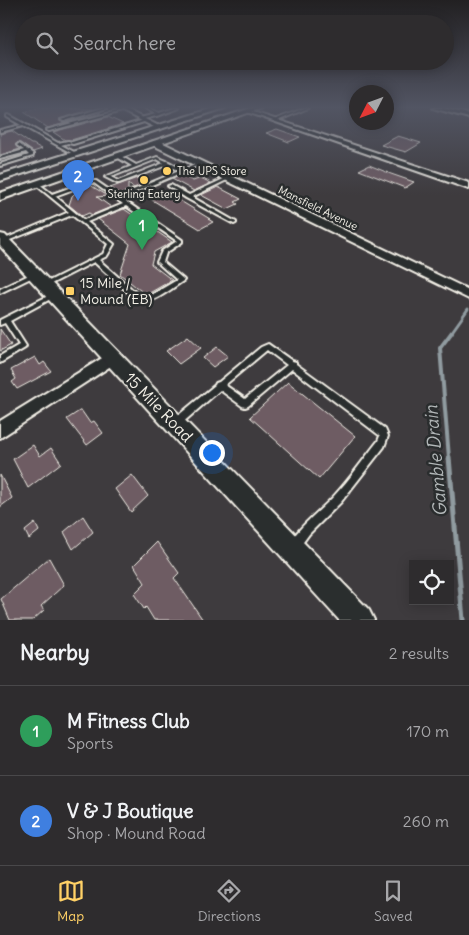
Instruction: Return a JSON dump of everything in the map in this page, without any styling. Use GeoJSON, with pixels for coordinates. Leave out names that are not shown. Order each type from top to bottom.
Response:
{"type":"FeatureCollection","features":[{"type":"Feature","properties":{"kind":"main road"},"geometry":{"type":"LineString","coordinates":[[0,178],[131,137]]}},
{"type":"Feature","properties":{"kind":"main road"},"geometry":{"type":"LineString","coordinates":[[0,197],[173,137]]}},
{"type":"Feature","properties":{"kind":"main road","name":"15 Mile Road"},"geometry":{"type":"LineString","coordinates":[[2,239],[359,620]]}},
{"type":"Feature","properties":{"kind":"street"},"geometry":{"type":"LineString","coordinates":[[326,137],[469,186]]}},
{"type":"Feature","properties":{"kind":"street","name":"Mansfield Avenue"},"geometry":{"type":"LineString","coordinates":[[156,143],[469,295]]}},
{"type":"Feature","properties":{"kind":"street"},"geometry":{"type":"LineString","coordinates":[[0,430],[112,358]]}},
{"type":"Feature","properties":{"kind":"lane"},"geometry":{"type":"LineString","coordinates":[[46,137],[75,154]]}},
{"type":"Feature","properties":{"kind":"lane"},"geometry":{"type":"LineString","coordinates":[[59,144],[72,143],[91,137]]}},
{"type":"Feature","properties":{"kind":"lane"},"geometry":{"type":"LineString","coordinates":[[5,159],[32,155],[19,145]]}},
{"type":"Feature","properties":{"kind":"lane"},"geometry":{"type":"LineString","coordinates":[[0,165],[5,159],[26,150]]}},
{"type":"Feature","properties":{"kind":"lane"},"geometry":{"type":"LineString","coordinates":[[118,156],[135,166]]}},
{"type":"Feature","properties":{"kind":"lane"},"geometry":{"type":"LineString","coordinates":[[168,163],[118,182],[107,177],[157,158],[168,163],[182,171]]}},
{"type":"Feature","properties":{"kind":"lane"},"geometry":{"type":"LineString","coordinates":[[5,159],[21,172]]}},
{"type":"Feature","properties":{"kind":"lane"},"geometry":{"type":"LineString","coordinates":[[128,194],[200,164]]}},
{"type":"Feature","properties":{"kind":"lane"},"geometry":{"type":"LineString","coordinates":[[188,197],[229,178]]}},
{"type":"Feature","properties":{"kind":"lane"},"geometry":{"type":"LineString","coordinates":[[52,196],[94,182],[180,241],[166,251],[160,262],[181,280],[142,301],[96,260]]}},
{"type":"Feature","properties":{"kind":"lane"},"geometry":{"type":"LineString","coordinates":[[0,360],[23,346],[3,321],[44,285],[107,254],[110,243],[37,184]]}},
{"type":"Feature","properties":{"kind":"lane"},"geometry":{"type":"LineString","coordinates":[[170,186],[234,223]]}},
{"type":"Feature","properties":{"kind":"lane"},"geometry":{"type":"LineString","coordinates":[[84,222],[127,204]]}},
{"type":"Feature","properties":{"kind":"lane"},"geometry":{"type":"LineString","coordinates":[[2,239],[72,213]]}},
{"type":"Feature","properties":{"kind":"lane"},"geometry":{"type":"LineString","coordinates":[[0,291],[44,285]]}},
{"type":"Feature","properties":{"kind":"lane"},"geometry":{"type":"LineString","coordinates":[[175,424],[219,385],[266,348],[271,348],[377,428],[384,436],[381,444],[338,499],[292,548]]}},
{"type":"Feature","properties":{"kind":"lane"},"geometry":{"type":"LineString","coordinates":[[219,385],[245,404],[293,364]]}},
{"type":"Feature","properties":{"kind":"building"},"geometry":{"type":"Polygon","coordinates":[[[0,137],[21,137],[42,149],[33,152],[18,142],[15,145],[20,149],[0,155],[0,137]]]}},
{"type":"Feature","properties":{"kind":"building"},"geometry":{"type":"Polygon","coordinates":[[[60,137],[81,137],[71,140],[65,140],[60,137]]]}},
{"type":"Feature","properties":{"kind":"building"},"geometry":{"type":"Polygon","coordinates":[[[276,137],[300,137],[289,142],[276,137]]]}},
{"type":"Feature","properties":{"kind":"building"},"geometry":{"type":"Polygon","coordinates":[[[396,137],[421,143],[406,152],[381,145],[396,137]]]}},
{"type":"Feature","properties":{"kind":"building"},"geometry":{"type":"Polygon","coordinates":[[[369,165],[414,182],[405,188],[359,170],[369,165]]]}},
{"type":"Feature","properties":{"kind":"building"},"geometry":{"type":"Polygon","coordinates":[[[182,175],[193,181],[201,178],[211,183],[194,191],[172,179],[182,175]]]}},
{"type":"Feature","properties":{"kind":"building"},"geometry":{"type":"Polygon","coordinates":[[[140,177],[148,182],[134,188],[128,184],[128,190],[124,194],[119,194],[110,188],[140,177]]]}},
{"type":"Feature","properties":{"kind":"building"},"geometry":{"type":"Polygon","coordinates":[[[90,185],[108,196],[97,197],[111,207],[92,215],[89,213],[82,216],[69,205],[72,196],[79,189],[90,185]]]}},
{"type":"Feature","properties":{"kind":"building"},"geometry":{"type":"Polygon","coordinates":[[[218,187],[241,199],[235,202],[238,204],[227,209],[201,195],[218,187]]]}},
{"type":"Feature","properties":{"kind":"building"},"geometry":{"type":"Polygon","coordinates":[[[164,191],[213,222],[200,229],[149,198],[164,191]]]}},
{"type":"Feature","properties":{"kind":"building"},"geometry":{"type":"Polygon","coordinates":[[[124,209],[172,242],[154,252],[151,264],[172,280],[146,295],[120,274],[130,244],[98,219],[124,209]]]}},
{"type":"Feature","properties":{"kind":"building"},"geometry":{"type":"Polygon","coordinates":[[[0,329],[11,345],[0,351],[0,329]]]}},
{"type":"Feature","properties":{"kind":"building"},"geometry":{"type":"Polygon","coordinates":[[[188,336],[201,348],[179,364],[166,351],[188,336]]]}},
{"type":"Feature","properties":{"kind":"building"},"geometry":{"type":"Polygon","coordinates":[[[217,347],[228,356],[213,367],[203,358],[217,347]]]}},
{"type":"Feature","properties":{"kind":"building"},"geometry":{"type":"Polygon","coordinates":[[[35,357],[40,365],[44,362],[51,371],[17,389],[12,382],[16,379],[11,370],[35,357]]]}},
{"type":"Feature","properties":{"kind":"building"},"geometry":{"type":"Polygon","coordinates":[[[288,382],[355,436],[319,479],[250,417],[288,382]]]}},
{"type":"Feature","properties":{"kind":"building"},"geometry":{"type":"Polygon","coordinates":[[[81,410],[90,423],[94,421],[103,433],[87,445],[67,419],[81,410]]]}},
{"type":"Feature","properties":{"kind":"building"},"geometry":{"type":"Polygon","coordinates":[[[33,445],[40,456],[51,448],[61,463],[28,488],[13,459],[33,445]]]}},
{"type":"Feature","properties":{"kind":"building"},"geometry":{"type":"Polygon","coordinates":[[[0,475],[12,498],[0,507],[0,475]]]}},
{"type":"Feature","properties":{"kind":"building"},"geometry":{"type":"Polygon","coordinates":[[[132,475],[148,496],[131,512],[115,489],[132,475]]]}},
{"type":"Feature","properties":{"kind":"building"},"geometry":{"type":"Polygon","coordinates":[[[83,516],[93,532],[73,549],[64,532],[83,516]]]}},
{"type":"Feature","properties":{"kind":"building"},"geometry":{"type":"Polygon","coordinates":[[[35,523],[39,531],[29,539],[25,531],[35,523]]]}},
{"type":"Feature","properties":{"kind":"building"},"geometry":{"type":"Polygon","coordinates":[[[157,542],[179,573],[174,578],[203,620],[154,620],[146,607],[144,609],[134,594],[145,583],[134,565],[157,542]]]}},
{"type":"Feature","properties":{"kind":"building"},"geometry":{"type":"Polygon","coordinates":[[[49,558],[64,585],[41,606],[44,610],[33,620],[10,620],[1,599],[49,558]]]}},
{"type":"Feature","properties":{"kind":"waterway","name":"Gamble Drain"},"geometry":{"type":"LineString","coordinates":[[451,333],[468,309]]}},
{"type":"Feature","properties":{"kind":"waterway","name":"Gamble Drain"},"geometry":{"type":"LineString","coordinates":[[449,458],[440,348],[452,332]]}},
{"type":"Feature","properties":{"kind":"waterway","name":"Gamble Drain"},"geometry":{"type":"LineString","coordinates":[[449,457],[463,620]]}},
{"type":"Feature","properties":{"kind":"place","name":"The UPS Store"},"geometry":{"type":"Point","coordinates":[167,171]}},
{"type":"Feature","properties":{"kind":"place","name":"Sterling Eatery"},"geometry":{"type":"Point","coordinates":[144,180]}},
{"type":"Feature","properties":{"kind":"place","name":"V & J Boutique"},"geometry":{"type":"Point","coordinates":[78,201]}},
{"type":"Feature","properties":{"kind":"place","name":"M Fitness Club"},"geometry":{"type":"Point","coordinates":[142,250]}},
{"type":"Feature","properties":{"kind":"place","name":"15 Mile / Mound (EB)"},"geometry":{"type":"Point","coordinates":[70,291]}}]}
